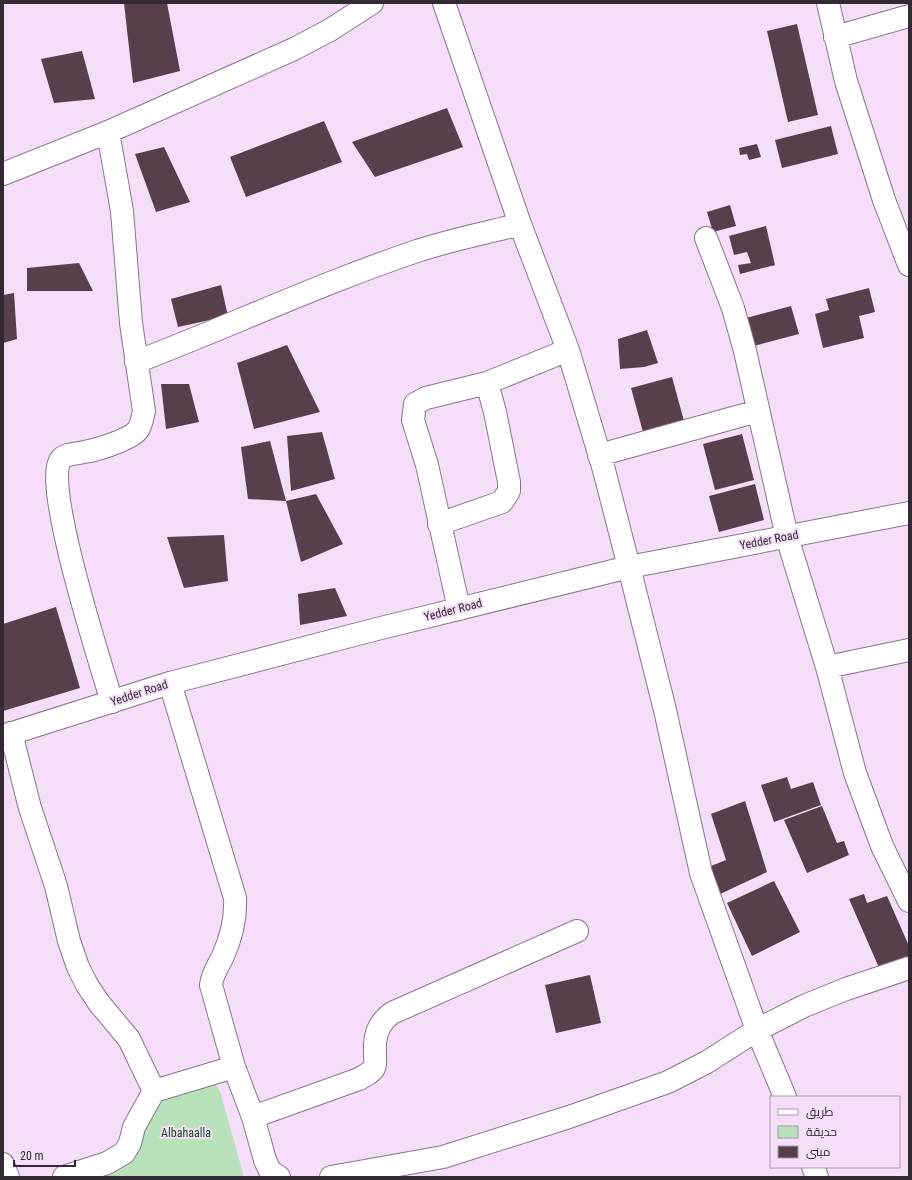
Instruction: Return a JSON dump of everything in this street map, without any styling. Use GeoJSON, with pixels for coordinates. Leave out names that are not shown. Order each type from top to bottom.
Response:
{"type":"FeatureCollection","features":[{"type":"Feature","properties":{"kind":"street"},"geometry":{"type":"LineString","coordinates":[[3,174],[108,132],[294,49],[330,30],[372,3]]}},
{"type":"Feature","properties":{"kind":"street"},"geometry":{"type":"LineString","coordinates":[[444,3],[520,224],[568,350],[599,455],[629,567],[665,710],[701,873],[757,1030],[785,1096]]}},
{"type":"Feature","properties":{"kind":"street"},"geometry":{"type":"LineString","coordinates":[[828,3],[846,81],[884,200],[909,264]]}},
{"type":"Feature","properties":{"kind":"street"},"geometry":{"type":"LineString","coordinates":[[835,37],[909,16]]}},
{"type":"Feature","properties":{"kind":"street"},"geometry":{"type":"LineString","coordinates":[[108,132],[122,211],[131,323],[144,411],[142,424],[131,436],[86,452],[62,458],[57,465],[56,479],[65,530],[82,606],[112,702]]}},
{"type":"Feature","properties":{"kind":"street"},"geometry":{"type":"LineString","coordinates":[[136,362],[195,339],[283,301],[419,250],[520,224]]}},
{"type":"Feature","properties":{"kind":"street"},"geometry":{"type":"LineString","coordinates":[[706,238],[733,308],[786,537],[827,666],[855,773],[882,846],[909,901]]}},
{"type":"Feature","properties":{"kind":"street"},"geometry":{"type":"LineString","coordinates":[[459,609],[427,465],[413,420],[414,408],[419,401],[426,398],[487,383],[568,350]]}},
{"type":"Feature","properties":{"kind":"street"},"geometry":{"type":"LineString","coordinates":[[439,524],[502,502],[509,491],[509,482],[495,412],[487,383]]}},
{"type":"Feature","properties":{"kind":"street"},"geometry":{"type":"LineString","coordinates":[[599,455],[758,411]]}},
{"type":"Feature","properties":{"kind":"street","name":"Yedder Road"},"geometry":{"type":"LineString","coordinates":[[7,734],[170,683],[629,567],[909,513]]}},
{"type":"Feature","properties":{"kind":"street"},"geometry":{"type":"LineString","coordinates":[[827,666],[909,650]]}},
{"type":"Feature","properties":{"kind":"street"},"geometry":{"type":"LineString","coordinates":[[170,683],[235,898],[235,910],[231,931],[211,985],[234,1067],[253,1117],[265,1160],[270,1171],[279,1177]]}},
{"type":"Feature","properties":{"kind":"street"},"geometry":{"type":"LineString","coordinates":[[7,734],[34,822],[56,886],[69,941],[78,966],[87,985],[99,1003],[129,1039],[154,1091]]}},
{"type":"Feature","properties":{"kind":"street"},"geometry":{"type":"LineString","coordinates":[[253,1117],[359,1079],[371,1072],[375,1064],[374,1041],[376,1032],[383,1020],[392,1013],[577,932]]}},
{"type":"Feature","properties":{"kind":"street"},"geometry":{"type":"LineString","coordinates":[[331,1177],[422,1169],[443,1157],[498,1140],[668,1082],[707,1062],[757,1030],[811,1003],[846,989],[909,968]]}},
{"type":"Feature","properties":{"kind":"street"},"geometry":{"type":"LineString","coordinates":[[64,1177],[107,1163],[124,1153],[130,1143],[134,1127],[154,1091],[234,1067]]}},
{"type":"Feature","properties":{"kind":"street"},"geometry":{"type":"LineString","coordinates":[[3,1164],[8,1177]]}},
{"type":"Feature","properties":{"kind":"green space","name":"Albahaalla"},"geometry":{"type":"Polygon","coordinates":[[[211,1082],[216,1085],[220,1091],[244,1177],[73,1177],[111,1163],[145,1106],[211,1082]]]}},
{"type":"Feature","properties":{"kind":"building"},"geometry":{"type":"Polygon","coordinates":[[[124,3],[167,3],[180,71],[133,83],[124,3]]]}},
{"type":"Feature","properties":{"kind":"building"},"geometry":{"type":"Polygon","coordinates":[[[797,24],[818,115],[788,122],[767,31],[797,24]]]}},
{"type":"Feature","properties":{"kind":"building"},"geometry":{"type":"Polygon","coordinates":[[[82,51],[95,99],[54,103],[41,59],[82,51]]]}},
{"type":"Feature","properties":{"kind":"building"},"geometry":{"type":"Polygon","coordinates":[[[447,108],[463,147],[375,177],[352,142],[447,108]]]}},
{"type":"Feature","properties":{"kind":"building"},"geometry":{"type":"Polygon","coordinates":[[[324,121],[342,162],[246,197],[230,157],[324,121]]]}},
{"type":"Feature","properties":{"kind":"building"},"geometry":{"type":"Polygon","coordinates":[[[831,126],[838,154],[782,168],[775,140],[831,126]]]}},
{"type":"Feature","properties":{"kind":"building"},"geometry":{"type":"Polygon","coordinates":[[[757,144],[761,157],[749,160],[747,154],[740,155],[739,148],[757,144]]]}},
{"type":"Feature","properties":{"kind":"building"},"geometry":{"type":"Polygon","coordinates":[[[164,147],[190,202],[156,212],[135,154],[164,147]]]}},
{"type":"Feature","properties":{"kind":"building"},"geometry":{"type":"Polygon","coordinates":[[[730,205],[736,226],[713,232],[707,212],[730,205]]]}},
{"type":"Feature","properties":{"kind":"building"},"geometry":{"type":"Polygon","coordinates":[[[766,226],[775,265],[740,274],[738,265],[751,263],[747,252],[734,255],[729,236],[766,226]]]}},
{"type":"Feature","properties":{"kind":"building"},"geometry":{"type":"Polygon","coordinates":[[[79,263],[93,291],[27,291],[27,268],[79,263]]]}},
{"type":"Feature","properties":{"kind":"building"},"geometry":{"type":"Polygon","coordinates":[[[221,285],[228,316],[178,327],[171,299],[221,285]]]}},
{"type":"Feature","properties":{"kind":"building"},"geometry":{"type":"Polygon","coordinates":[[[869,288],[875,312],[859,316],[864,338],[823,348],[815,314],[829,310],[826,299],[869,288]]]}},
{"type":"Feature","properties":{"kind":"building"},"geometry":{"type":"Polygon","coordinates":[[[14,293],[17,339],[3,343],[3,295],[14,293]]]}},
{"type":"Feature","properties":{"kind":"building"},"geometry":{"type":"Polygon","coordinates":[[[791,306],[799,334],[754,346],[746,318],[791,306]]]}},
{"type":"Feature","properties":{"kind":"building"},"geometry":{"type":"Polygon","coordinates":[[[647,330],[658,363],[644,367],[620,369],[618,339],[647,330]]]}},
{"type":"Feature","properties":{"kind":"building"},"geometry":{"type":"Polygon","coordinates":[[[287,345],[320,412],[254,429],[237,363],[287,345]]]}},
{"type":"Feature","properties":{"kind":"building"},"geometry":{"type":"Polygon","coordinates":[[[672,377],[684,421],[643,432],[631,388],[672,377]]]}},
{"type":"Feature","properties":{"kind":"building"},"geometry":{"type":"Polygon","coordinates":[[[161,384],[189,384],[199,422],[166,429],[161,384]]]}},
{"type":"Feature","properties":{"kind":"building"},"geometry":{"type":"Polygon","coordinates":[[[322,432],[335,479],[291,491],[287,436],[322,432]]]}},
{"type":"Feature","properties":{"kind":"building"},"geometry":{"type":"Polygon","coordinates":[[[742,434],[754,480],[715,490],[703,444],[742,434]]]}},
{"type":"Feature","properties":{"kind":"building"},"geometry":{"type":"Polygon","coordinates":[[[270,441],[286,501],[248,499],[241,447],[270,441]]]}},
{"type":"Feature","properties":{"kind":"building"},"geometry":{"type":"Polygon","coordinates":[[[755,484],[764,520],[719,532],[709,496],[755,484]]]}},
{"type":"Feature","properties":{"kind":"building"},"geometry":{"type":"Polygon","coordinates":[[[316,494],[343,544],[301,562],[286,501],[316,494]]]}},
{"type":"Feature","properties":{"kind":"building"},"geometry":{"type":"Polygon","coordinates":[[[224,535],[228,581],[184,588],[167,537],[224,535]]]}},
{"type":"Feature","properties":{"kind":"building"},"geometry":{"type":"Polygon","coordinates":[[[335,588],[347,616],[300,625],[298,594],[335,588]]]}},
{"type":"Feature","properties":{"kind":"building"},"geometry":{"type":"Polygon","coordinates":[[[56,607],[80,688],[3,711],[3,624],[56,607]]]}},
{"type":"Feature","properties":{"kind":"building"},"geometry":{"type":"Polygon","coordinates":[[[787,777],[791,789],[813,782],[821,805],[774,822],[761,785],[787,777]]]}},
{"type":"Feature","properties":{"kind":"building"},"geometry":{"type":"Polygon","coordinates":[[[745,801],[767,872],[718,895],[711,866],[726,860],[711,814],[745,801]]]}},
{"type":"Feature","properties":{"kind":"building"},"geometry":{"type":"Polygon","coordinates":[[[822,806],[837,843],[844,841],[849,855],[807,873],[784,820],[822,806]]]}},
{"type":"Feature","properties":{"kind":"building"},"geometry":{"type":"Polygon","coordinates":[[[774,881],[800,932],[752,956],[727,903],[774,881]]]}},
{"type":"Feature","properties":{"kind":"building"},"geometry":{"type":"Polygon","coordinates":[[[864,894],[867,903],[887,896],[909,946],[909,958],[880,970],[849,899],[864,894]]]}},
{"type":"Feature","properties":{"kind":"building"},"geometry":{"type":"Polygon","coordinates":[[[590,975],[601,1023],[556,1033],[545,985],[590,975]]]}}]}
